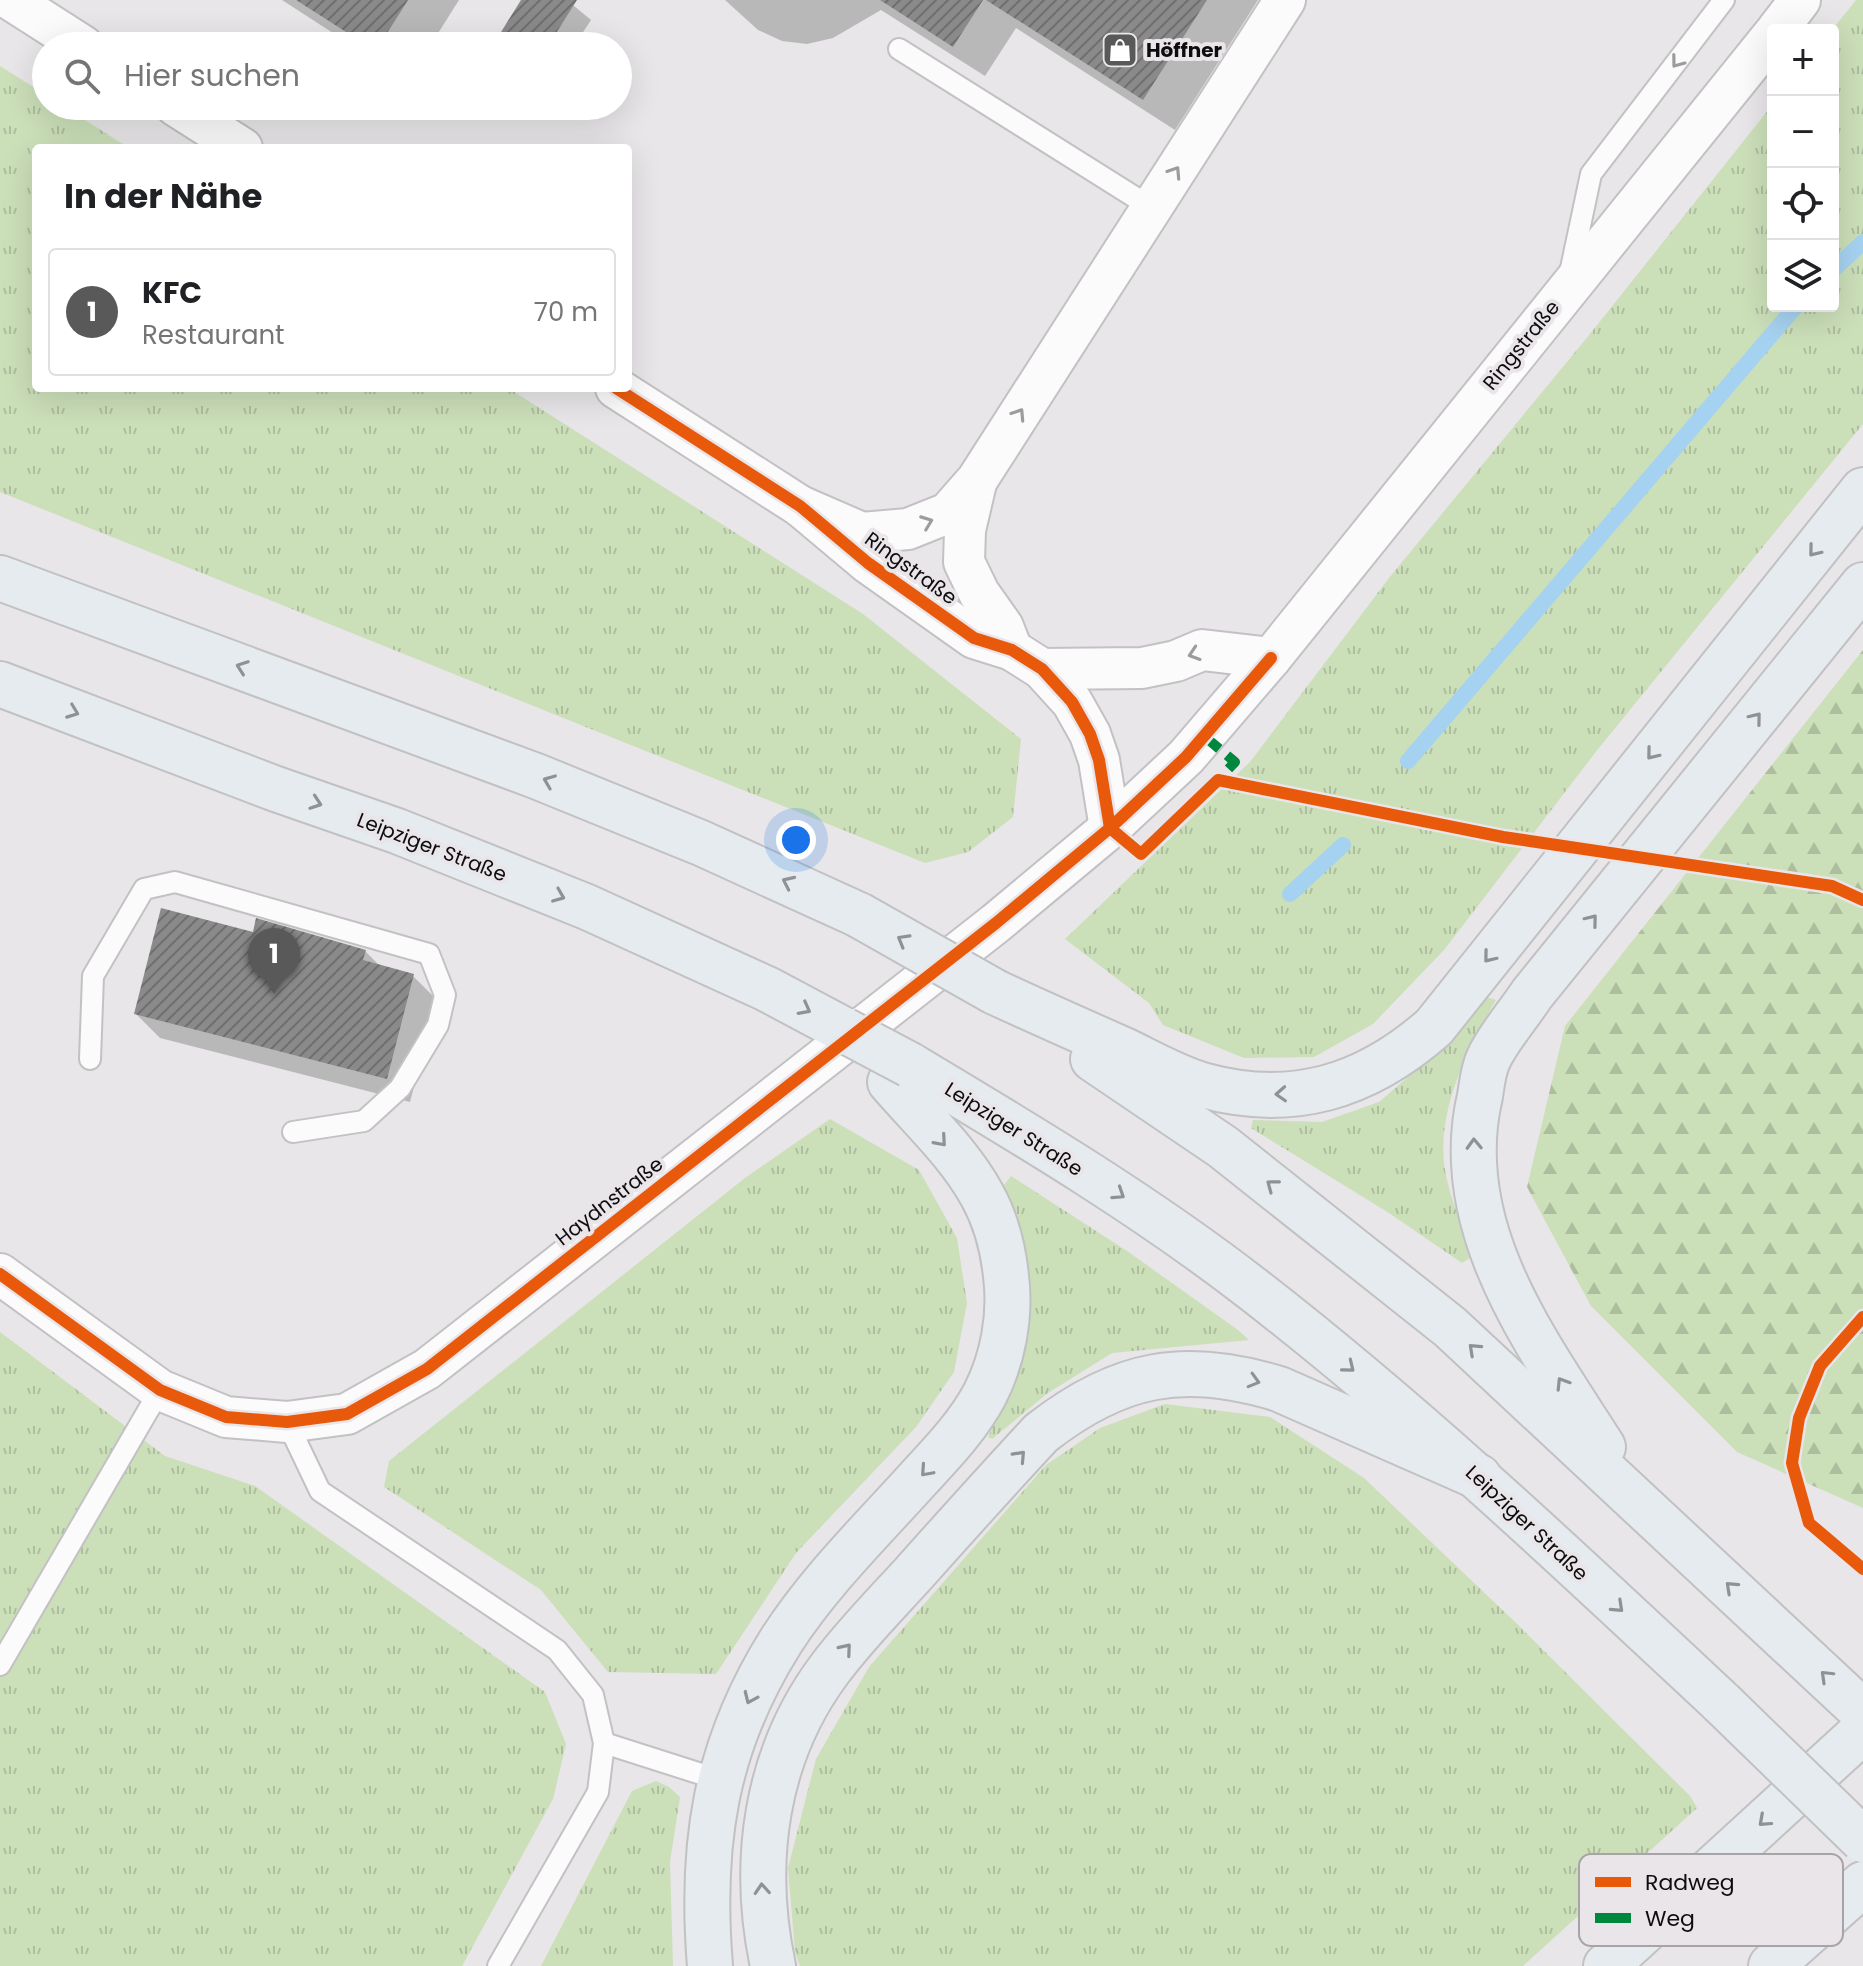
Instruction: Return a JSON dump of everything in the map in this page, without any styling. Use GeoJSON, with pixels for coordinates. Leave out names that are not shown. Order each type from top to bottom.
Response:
{"type":"FeatureCollection","features":[{"type":"Feature","properties":{"kind":"highway"},"geometry":{"type":"LineString","coordinates":[[995,992],[1199,1084],[1237,1093],[1275,1096],[1314,1092],[1348,1083],[1379,1068],[1408,1050],[1434,1027],[1863,490]]}},
{"type":"Feature","properties":{"kind":"highway"},"geometry":{"type":"LineString","coordinates":[[0,578],[536,776],[701,843],[859,915],[995,992],[1223,1147],[1450,1327],[1863,1712]]}},
{"type":"Feature","properties":{"kind":"highway"},"geometry":{"type":"LineString","coordinates":[[1634,1496],[1521,1317],[1495,1258],[1475,1195],[1473,1124],[1488,1060],[1532,994],[1863,585]]}},
{"type":"Feature","properties":{"kind":"highway","name":"Leipziger Straße"},"geometry":{"type":"LineString","coordinates":[[0,684],[499,872],[587,907],[767,989],[844,1030],[900,1074],[1131,1202],[1253,1289],[1479,1477],[1722,1703],[1863,1840]]}},
{"type":"Feature","properties":{"kind":"highway"},"geometry":{"type":"LineString","coordinates":[[710,1966],[706,1876],[710,1828],[720,1780],[736,1730],[758,1681],[783,1639],[831,1575],[968,1423],[986,1392],[999,1358],[1006,1322],[1007,1287],[1004,1255],[996,1225],[967,1170],[900,1074]]}},
{"type":"Feature","properties":{"kind":"highway"},"geometry":{"type":"LineString","coordinates":[[773,1966],[765,1929],[761,1874],[766,1821],[780,1768],[801,1718],[828,1671],[863,1629],[1041,1433],[1070,1410],[1102,1392],[1172,1374],[1208,1373],[1245,1378],[1279,1389],[1479,1477]]}},
{"type":"Feature","properties":{"kind":"highway"},"geometry":{"type":"LineString","coordinates":[[1728,1854],[1863,1731]]}},
{"type":"Feature","properties":{"kind":"highway"},"geometry":{"type":"LineString","coordinates":[[1843,1902],[1863,1884]]}},
{"type":"Feature","properties":{"kind":"highway"},"geometry":{"type":"LineString","coordinates":[[1606,1966],[1628,1946]]}},
{"type":"Feature","properties":{"kind":"highway"},"geometry":{"type":"LineString","coordinates":[[1771,1966],[1793,1946]]}},
{"type":"Feature","properties":{"kind":"street"},"geometry":{"type":"LineString","coordinates":[[11,0],[61,32]]}},
{"type":"Feature","properties":{"kind":"street","name":"Ringstraße"},"geometry":{"type":"LineString","coordinates":[[800,506],[862,533],[908,529],[948,513],[977,480],[1285,0]]}},
{"type":"Feature","properties":{"kind":"street","name":"Ringstraße"},"geometry":{"type":"LineString","coordinates":[[1781,24],[1800,0]]}},
{"type":"Feature","properties":{"kind":"street","name":"Ringstraße"},"geometry":{"type":"LineString","coordinates":[[1186,757],[1271,658],[1767,42]]}},
{"type":"Feature","properties":{"kind":"street"},"geometry":{"type":"LineString","coordinates":[[198,120],[236,144]]}},
{"type":"Feature","properties":{"kind":"street","name":"Ringstraße"},"geometry":{"type":"LineString","coordinates":[[622,392],[800,506],[868,563],[974,638],[1027,660],[1142,668],[1176,661],[1202,650],[1271,658]]}},
{"type":"Feature","properties":{"kind":"street","name":"Ringstraße"},"geometry":{"type":"LineString","coordinates":[[977,480],[965,530],[964,562],[979,593],[1027,660],[1072,702],[1090,734],[1099,760],[1110,828]]}},
{"type":"Feature","properties":{"kind":"street","name":"Haydnstraße"},"geometry":{"type":"LineString","coordinates":[[0,1274],[160,1390],[226,1417],[287,1422],[347,1414],[427,1369],[996,923],[1110,828],[1186,757]]}},
{"type":"Feature","properties":{"kind":"lane"},"geometry":{"type":"LineString","coordinates":[[1566,289],[1591,174],[1724,0]]}},
{"type":"Feature","properties":{"kind":"lane"},"geometry":{"type":"LineString","coordinates":[[899,49],[1152,208]]}},
{"type":"Feature","properties":{"kind":"lane"},"geometry":{"type":"LineString","coordinates":[[90,1059],[93,976],[144,889],[175,882],[429,954],[445,995],[438,1025],[400,1088],[364,1121],[293,1132]]}},
{"type":"Feature","properties":{"kind":"lane"},"geometry":{"type":"LineString","coordinates":[[0,1665],[160,1390]]}},
{"type":"Feature","properties":{"kind":"lane"},"geometry":{"type":"LineString","coordinates":[[287,1422],[320,1491],[557,1650],[593,1695],[604,1743],[598,1792],[498,1966]]}},
{"type":"Feature","properties":{"kind":"lane"},"geometry":{"type":"LineString","coordinates":[[604,1743],[720,1780]]}},
{"type":"Feature","properties":{"kind":"green space"},"geometry":{"type":"Polygon","coordinates":[[[1856,0],[1863,0],[1863,424],[1598,749],[1444,950],[1373,1024],[1314,1057],[1244,1058],[1163,1025],[1149,1003],[1065,939],[1250,762],[1389,578],[1590,334],[1767,112],[1767,312],[1839,312],[1837,24],[1856,0]]]}},
{"type":"Feature","properties":{"kind":"green space"},"geometry":{"type":"Polygon","coordinates":[[[0,66],[32,86],[32,120],[85,120],[123,144],[32,144],[32,392],[514,392],[863,614],[1021,739],[1013,817],[968,852],[925,863],[0,492],[0,66]]]}},
{"type":"Feature","properties":{"kind":"green space"},"geometry":{"type":"Polygon","coordinates":[[[1863,650],[1863,1508],[1737,1452],[1591,1306],[1527,1187],[1565,1026],[1863,650]]]}},
{"type":"Feature","properties":{"kind":"green space"},"geometry":{"type":"Polygon","coordinates":[[[1486,997],[1496,1000],[1463,1063],[1444,1133],[1447,1180],[1473,1256],[1462,1263],[1389,1213],[1251,1128],[1253,1120],[1322,1122],[1379,1102],[1438,1051],[1486,997]]]}},
{"type":"Feature","properties":{"kind":"green space"},"geometry":{"type":"Polygon","coordinates":[[[830,1119],[919,1170],[957,1238],[967,1303],[954,1372],[916,1427],[796,1553],[716,1674],[608,1672],[541,1590],[384,1487],[389,1461],[745,1178],[830,1119]]]}},
{"type":"Feature","properties":{"kind":"green space"},"geometry":{"type":"Polygon","coordinates":[[[1011,1176],[1127,1251],[1249,1340],[1112,1353],[1048,1393],[992,1439],[988,1437],[1012,1383],[1030,1309],[1021,1232],[1004,1185],[1011,1176]]]}},
{"type":"Feature","properties":{"kind":"green space"},"geometry":{"type":"Polygon","coordinates":[[[0,1332],[165,1456],[255,1486],[545,1692],[566,1744],[553,1799],[462,1966],[0,1966],[0,1332]]]}},
{"type":"Feature","properties":{"kind":"green space"},"geometry":{"type":"Polygon","coordinates":[[[1165,1404],[1270,1417],[1364,1478],[1514,1621],[1690,1796],[1697,1808],[1646,1854],[1579,1854],[1579,1915],[1523,1966],[800,1966],[795,1952],[788,1868],[816,1759],[869,1667],[1046,1465],[1100,1428],[1165,1404]]]}},
{"type":"Feature","properties":{"kind":"green space"},"geometry":{"type":"Polygon","coordinates":[[[656,1781],[680,1797],[670,1862],[673,1966],[541,1966],[632,1791],[656,1781]]]}},
{"type":"Feature","properties":{"kind":"building"},"geometry":{"type":"Polygon","coordinates":[[[296,0],[408,0],[388,32],[346,32],[296,0]]]}},
{"type":"Feature","properties":{"kind":"building"},"geometry":{"type":"Polygon","coordinates":[[[521,0],[577,0],[557,32],[501,32],[521,0]]]}},
{"type":"Feature","properties":{"kind":"building"},"geometry":{"type":"Polygon","coordinates":[[[880,0],[983,0],[953,47],[880,0]]]}},
{"type":"Feature","properties":{"kind":"building","name":"Höffner"},"geometry":{"type":"Polygon","coordinates":[[[986,0],[1207,0],[1143,100],[986,0]]]}},
{"type":"Feature","properties":{"kind":"building"},"geometry":{"type":"Polygon","coordinates":[[[161,908],[253,932],[256,918],[366,950],[363,960],[414,974],[387,1079],[134,1014],[161,908]]]}},
{"type":"Feature","properties":{"kind":"waterway"},"geometry":{"type":"LineString","coordinates":[[1839,264],[1863,242]]}},
{"type":"Feature","properties":{"kind":"waterway"},"geometry":{"type":"LineString","coordinates":[[1408,761],[1791,312]]}},
{"type":"Feature","properties":{"kind":"waterway"},"geometry":{"type":"LineString","coordinates":[[1290,894],[1343,845]]}},
{"type":"Feature","properties":{"kind":"marked path"},"geometry":{"type":"LineString","coordinates":[[1204,736],[1235,762],[1218,780]]}},
{"type":"Feature","properties":{"kind":"cycle path"},"geometry":{"type":"LineString","coordinates":[[622,392],[800,506],[868,563],[974,638],[1012,650],[1042,669],[1072,702],[1090,734],[1099,760],[1110,828]]}},
{"type":"Feature","properties":{"kind":"cycle path"},"geometry":{"type":"LineString","coordinates":[[0,1274],[160,1390],[226,1417],[287,1422],[347,1414],[427,1369],[996,923],[1110,828],[1186,757],[1271,658]]}},
{"type":"Feature","properties":{"kind":"cycle path"},"geometry":{"type":"LineString","coordinates":[[1110,828],[1141,854],[1218,780],[1503,837],[1832,886],[1863,900]]}},
{"type":"Feature","properties":{"kind":"cycle path"},"geometry":{"type":"LineString","coordinates":[[1863,1317],[1820,1366],[1799,1418],[1792,1463],[1809,1523],[1863,1569]]}},
{"type":"Feature","properties":{"kind":"place","name":"Höffner"},"geometry":{"type":"Point","coordinates":[1120,50]}},
{"type":"Feature","properties":{"kind":"place","name":"KFC"},"geometry":{"type":"Point","coordinates":[274,994]}}]}
